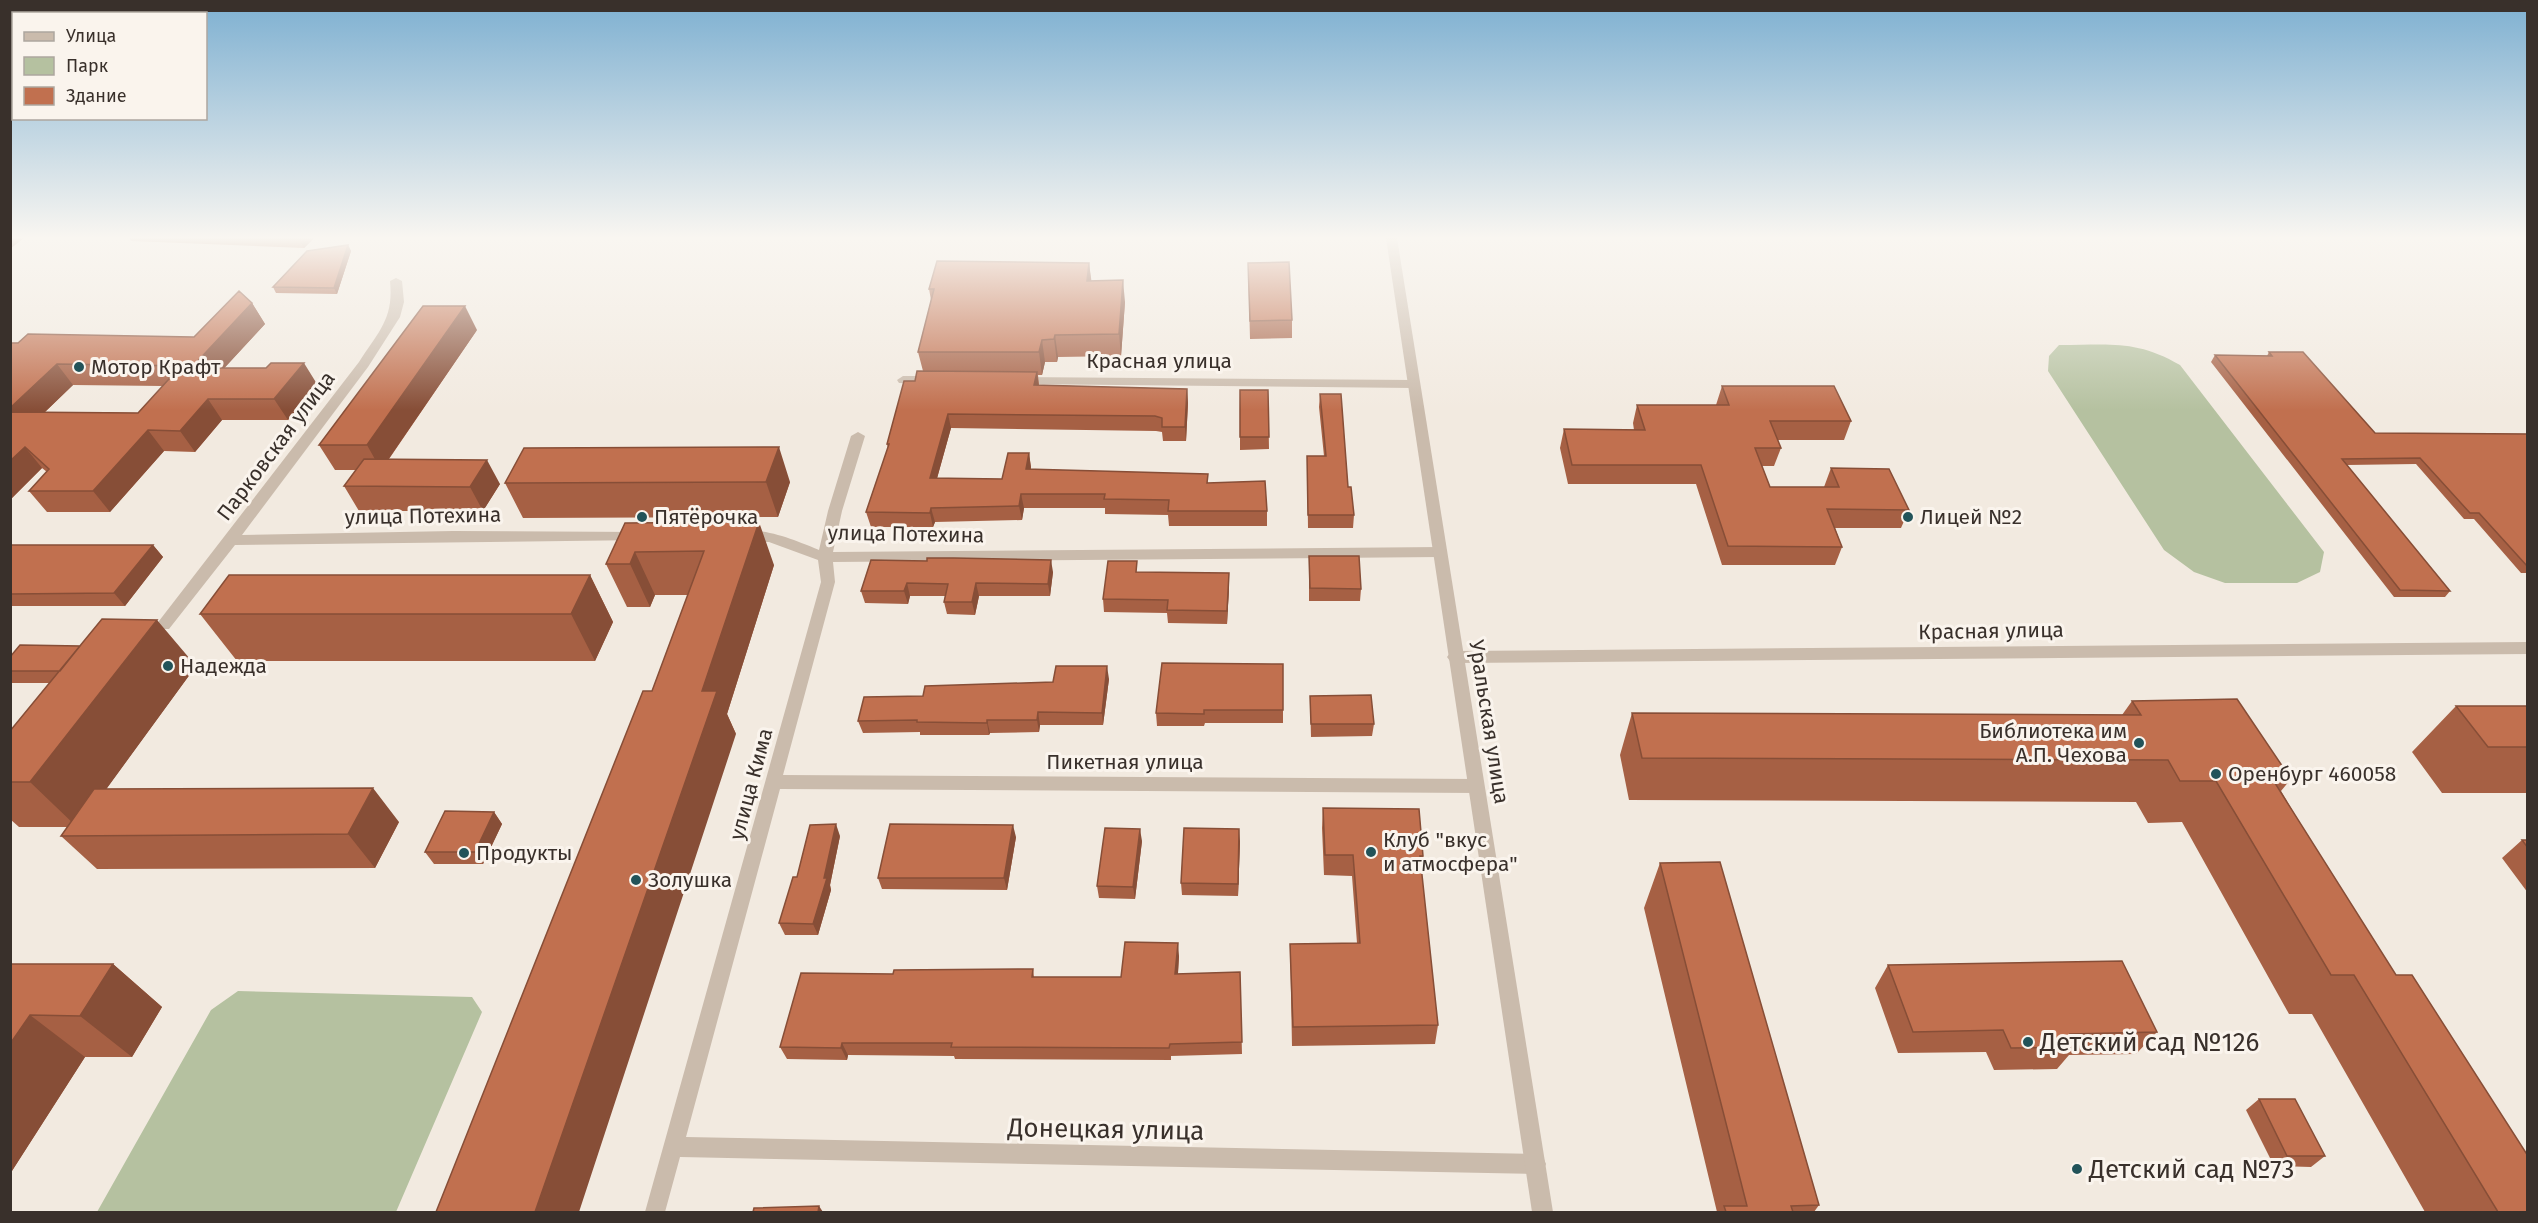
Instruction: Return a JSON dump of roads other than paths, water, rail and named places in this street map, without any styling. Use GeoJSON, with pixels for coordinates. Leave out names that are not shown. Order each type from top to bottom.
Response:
{"type":"FeatureCollection","features":[{"type":"Feature","properties":{"kind":"street","name":"Парковская улица"},"geometry":{"type":"LineString","coordinates":[[164,625],[364,364],[394,317],[397,295]]}},
{"type":"Feature","properties":{"kind":"street","name":"Уральская улица"},"geometry":{"type":"LineString","coordinates":[[1400,295],[1543,1212]]}},
{"type":"Feature","properties":{"kind":"street"},"geometry":{"type":"LineString","coordinates":[[903,380],[946,380]]}},
{"type":"Feature","properties":{"kind":"street","name":"Красная улица"},"geometry":{"type":"LineString","coordinates":[[1001,381],[1414,384]]}},
{"type":"Feature","properties":{"kind":"street","name":"улица Кима"},"geometry":{"type":"LineString","coordinates":[[655,1212],[675,1147],[828,582],[825,557],[835,512],[858,436]]}},
{"type":"Feature","properties":{"kind":"street","name":"улица Потехина"},"geometry":{"type":"LineString","coordinates":[[231,540],[453,536],[652,537]]}},
{"type":"Feature","properties":{"kind":"street","name":"улица Потехина"},"geometry":{"type":"LineString","coordinates":[[735,537],[770,537],[825,557],[1440,552]]}},
{"type":"Feature","properties":{"kind":"street","name":"Красная улица"},"geometry":{"type":"LineString","coordinates":[[1455,657],[2528,648]]}},
{"type":"Feature","properties":{"kind":"street","name":"Пикетная улица"},"geometry":{"type":"LineString","coordinates":[[775,782],[1476,786]]}},
{"type":"Feature","properties":{"kind":"street","name":"Донецкая улица"},"geometry":{"type":"LineString","coordinates":[[675,1147],[1536,1164]]}},
{"type":"Feature","properties":{"kind":"place","name":"Мотор Крафт"},"geometry":{"type":"Point","coordinates":[79,367]}},
{"type":"Feature","properties":{"kind":"place","name":"Пятёрочка"},"geometry":{"type":"Point","coordinates":[642,517]}},
{"type":"Feature","properties":{"kind":"place","name":"Лицей №2"},"geometry":{"type":"Point","coordinates":[1908,517]}},
{"type":"Feature","properties":{"kind":"place","name":"Надежда"},"geometry":{"type":"Point","coordinates":[168,666]}},
{"type":"Feature","properties":{"kind":"place","name":"Библиотека им А.П. Чехова"},"geometry":{"type":"Point","coordinates":[2139,743]}},
{"type":"Feature","properties":{"kind":"place","name":"Оренбург 460058"},"geometry":{"type":"Point","coordinates":[2216,774]}},
{"type":"Feature","properties":{"kind":"place","name":"Клуб \"вкус и атмосфера\""},"geometry":{"type":"Point","coordinates":[1371,852]}},
{"type":"Feature","properties":{"kind":"place","name":"Продукты"},"geometry":{"type":"Point","coordinates":[464,853]}},
{"type":"Feature","properties":{"kind":"place","name":"Золушка"},"geometry":{"type":"Point","coordinates":[636,880]}},
{"type":"Feature","properties":{"kind":"place","name":"Детский сад №126"},"geometry":{"type":"Point","coordinates":[2028,1042]}},
{"type":"Feature","properties":{"kind":"place","name":"Детский сад №73"},"geometry":{"type":"Point","coordinates":[2077,1169]}}]}
